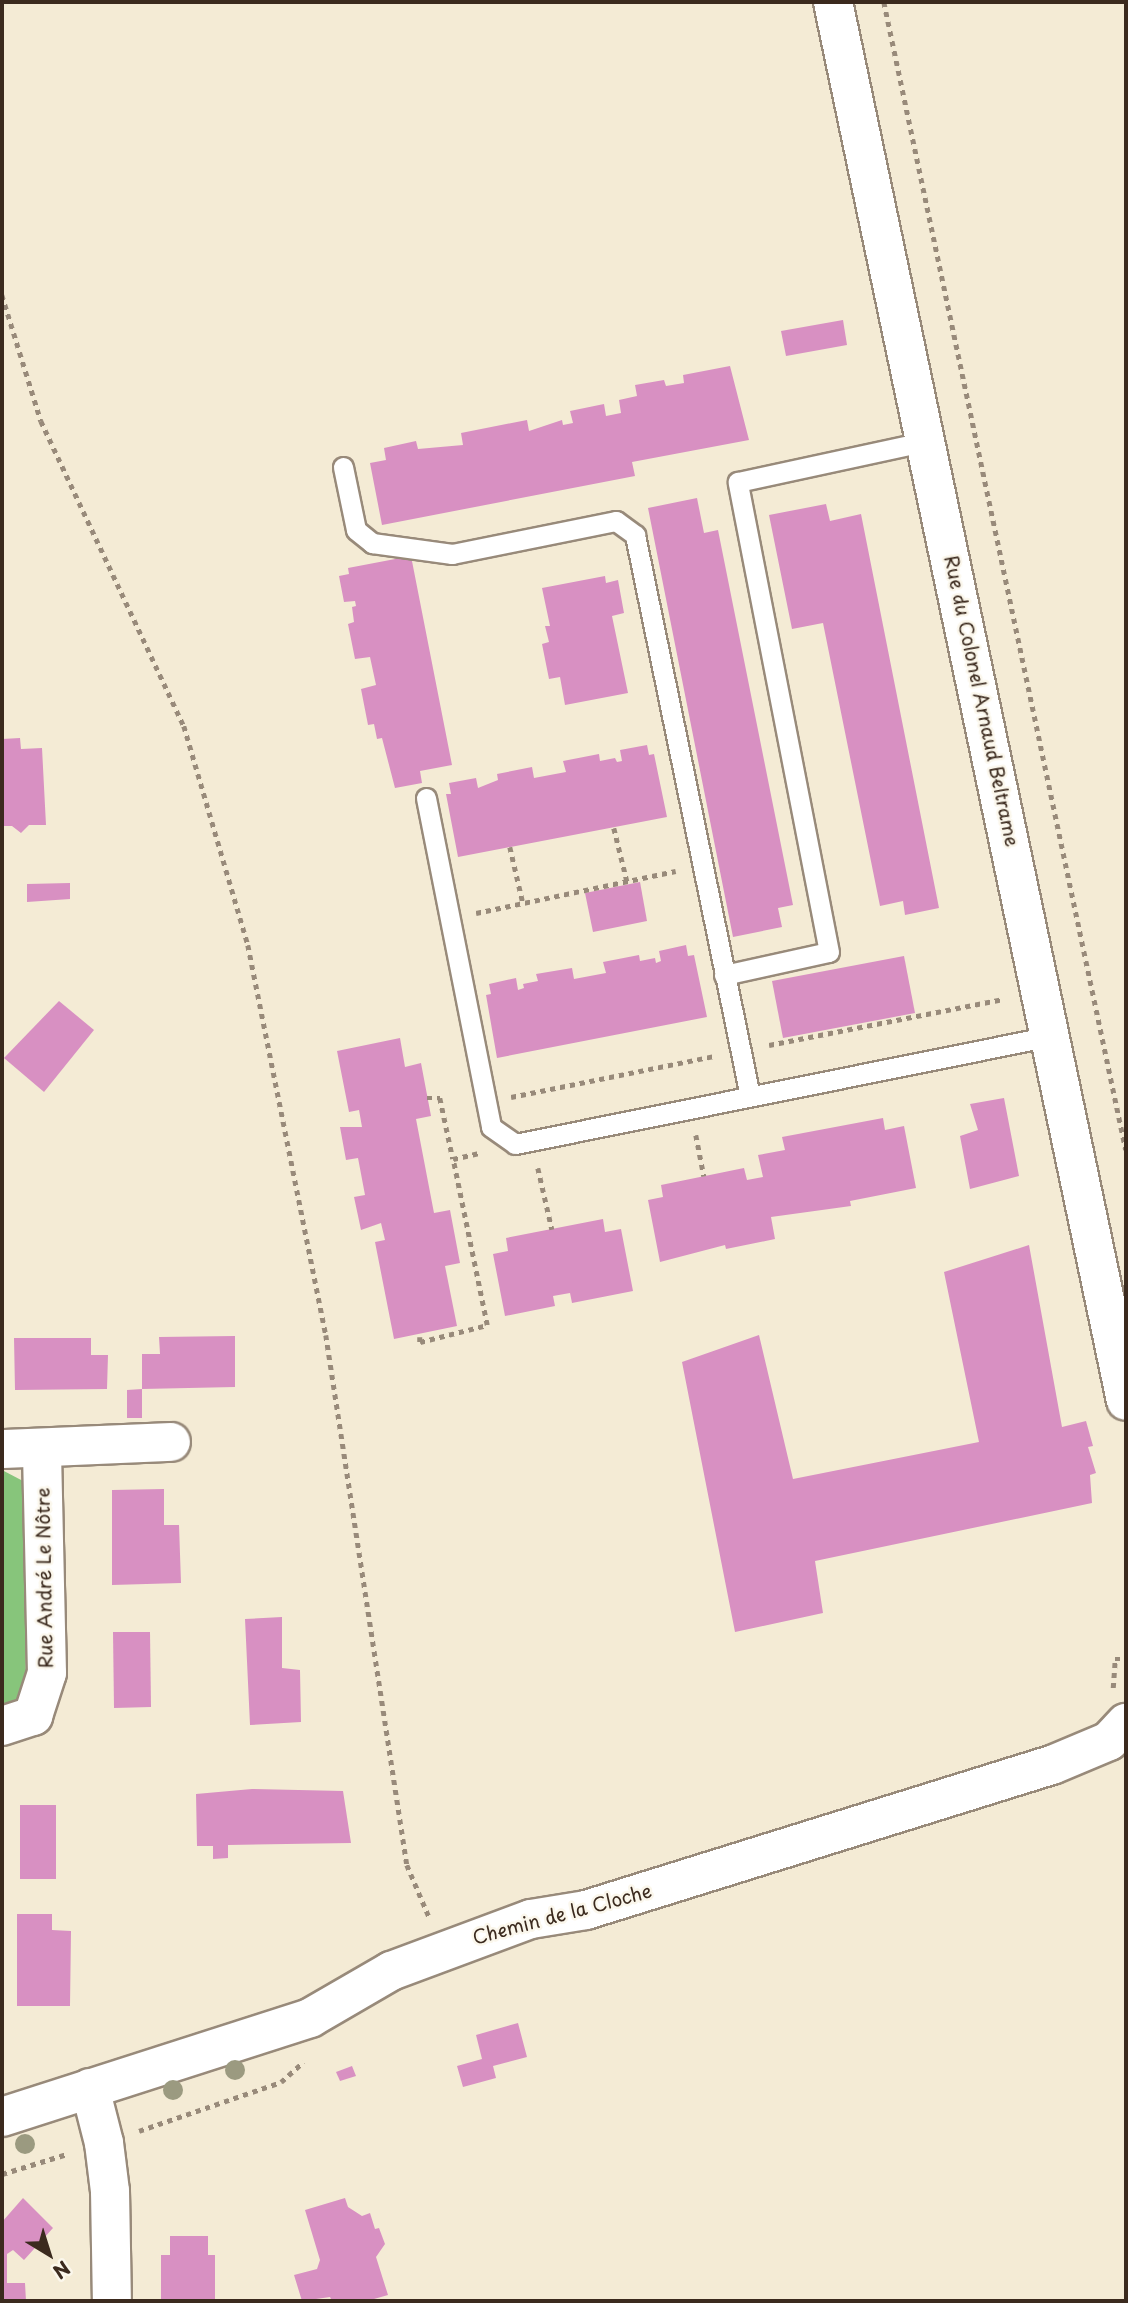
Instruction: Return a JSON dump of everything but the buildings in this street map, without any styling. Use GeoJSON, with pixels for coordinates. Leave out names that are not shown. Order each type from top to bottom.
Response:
{"type":"FeatureCollection","features":[{"type":"Feature","properties":{"kind":"street","name":"Rue du Colonel Arnaud Beltrame"},"geometry":{"type":"LineString","coordinates":[[833,2],[928,440],[1126,1401]]}},
{"type":"Feature","properties":{"kind":"street"},"geometry":{"type":"LineString","coordinates":[[2,1449],[171,1442]]}},
{"type":"Feature","properties":{"kind":"street","name":"Rue André Le Nôtre"},"geometry":{"type":"LineString","coordinates":[[2,1726],[33,1716],[47,1673],[42,1448]]}},
{"type":"Feature","properties":{"kind":"street","name":"Chemin de la Cloche"},"geometry":{"type":"LineString","coordinates":[[2,2117],[310,2018],[391,1971],[443,1948],[531,1919],[586,1910],[1052,1765],[1109,1741],[1126,1723]]}},
{"type":"Feature","properties":{"kind":"street"},"geometry":{"type":"LineString","coordinates":[[90,2088],[104,2143],[110,2191],[112,2301]]}},
{"type":"Feature","properties":{"kind":"lane"},"geometry":{"type":"LineString","coordinates":[[724,975],[829,952],[738,482],[928,440]]}},
{"type":"Feature","properties":{"kind":"lane"},"geometry":{"type":"LineString","coordinates":[[343,467],[356,530],[372,543],[452,554],[616,521],[635,535],[750,1096]]}},
{"type":"Feature","properties":{"kind":"lane"},"geometry":{"type":"LineString","coordinates":[[426,798],[491,1127],[523,1143],[1051,1036]]}},
{"type":"Feature","properties":{"kind":"path"},"geometry":{"type":"LineString","coordinates":[[884,2],[1126,1150]]}},
{"type":"Feature","properties":{"kind":"path"},"geometry":{"type":"LineString","coordinates":[[2,295],[41,421],[184,726],[248,944],[326,1335],[407,1865],[432,1923]]}},
{"type":"Feature","properties":{"kind":"path"},"geometry":{"type":"LineString","coordinates":[[614,828],[627,881]]}},
{"type":"Feature","properties":{"kind":"path"},"geometry":{"type":"LineString","coordinates":[[510,847],[523,903]]}},
{"type":"Feature","properties":{"kind":"path"},"geometry":{"type":"LineString","coordinates":[[465,915],[684,869]]}},
{"type":"Feature","properties":{"kind":"path"},"geometry":{"type":"LineString","coordinates":[[505,1098],[1007,999]]}},
{"type":"Feature","properties":{"kind":"path"},"geometry":{"type":"LineString","coordinates":[[419,1337],[420,1342],[487,1325],[440,1098],[427,1098]]}},
{"type":"Feature","properties":{"kind":"path"},"geometry":{"type":"LineString","coordinates":[[691,1109],[705,1176]]}},
{"type":"Feature","properties":{"kind":"path"},"geometry":{"type":"LineString","coordinates":[[453,1159],[523,1143],[552,1229]]}},
{"type":"Feature","properties":{"kind":"green space"},"geometry":{"type":"Polygon","coordinates":[[[2,1470],[23,1481],[26,1679],[18,1702],[2,1706],[2,1470]]]}}]}
